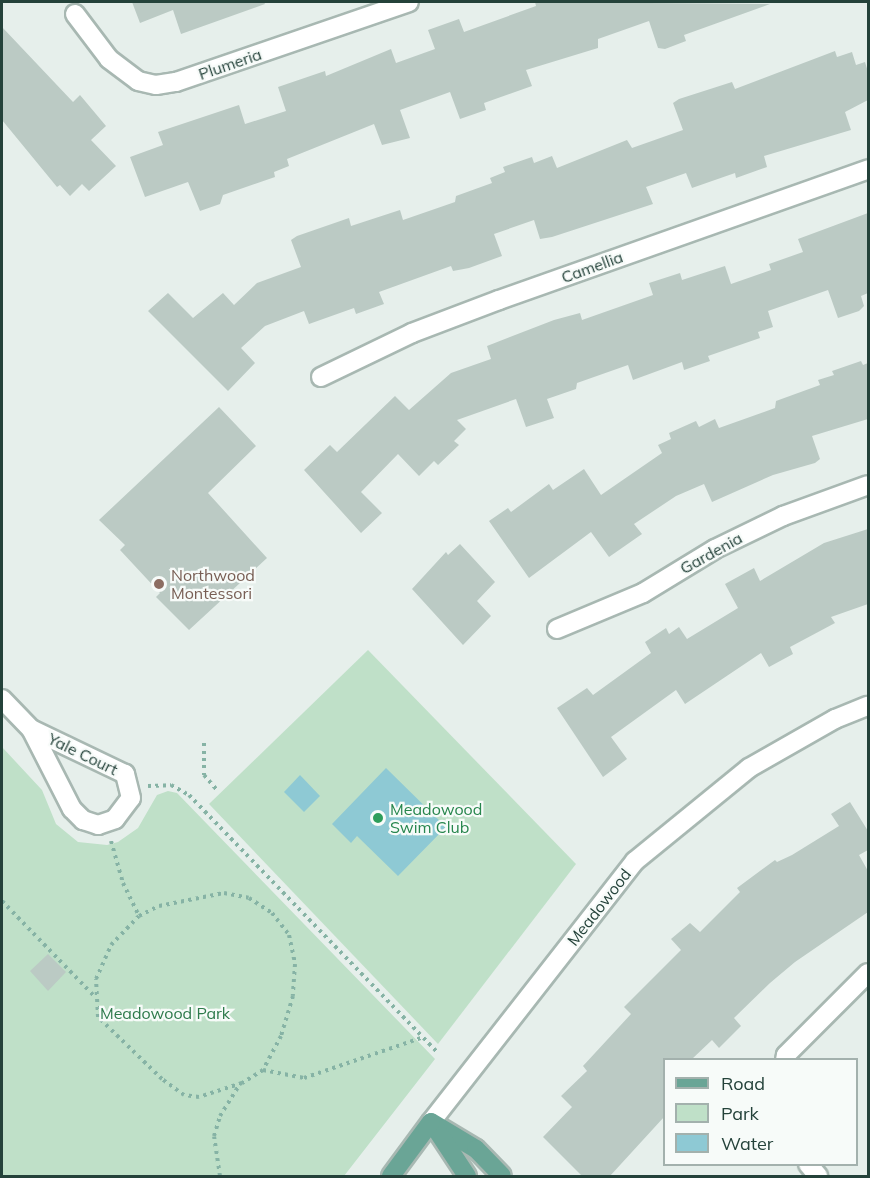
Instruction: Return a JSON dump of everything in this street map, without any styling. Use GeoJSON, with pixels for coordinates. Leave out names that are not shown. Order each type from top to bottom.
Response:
{"type":"FeatureCollection","features":[{"type":"Feature","properties":{"kind":"main road","name":"Meadowood"},"geometry":{"type":"LineString","coordinates":[[391,1176],[432,1122]]}},
{"type":"Feature","properties":{"kind":"main road"},"geometry":{"type":"LineString","coordinates":[[432,1122],[467,1176]]}},
{"type":"Feature","properties":{"kind":"main road"},"geometry":{"type":"LineString","coordinates":[[432,1122],[476,1149],[502,1176]]}},
{"type":"Feature","properties":{"kind":"street","name":"Plumeria"},"geometry":{"type":"LineString","coordinates":[[75,14],[109,59],[138,81],[156,85],[176,82],[408,2]]}},
{"type":"Feature","properties":{"kind":"street","name":"Camellia"},"geometry":{"type":"LineString","coordinates":[[321,377],[412,333],[868,169]]}},
{"type":"Feature","properties":{"kind":"street","name":"Gardenia"},"geometry":{"type":"LineString","coordinates":[[556,629],[643,593],[715,549],[783,516],[868,486]]}},
{"type":"Feature","properties":{"kind":"street","name":"Yale Court"},"geometry":{"type":"LineString","coordinates":[[2,699],[32,729],[72,809],[83,820],[106,823],[125,809],[131,790],[125,774],[115,767],[32,729]]}},
{"type":"Feature","properties":{"kind":"street","name":"Meadowood"},"geometry":{"type":"LineString","coordinates":[[432,1122],[634,861],[749,768],[835,719],[868,706]]}},
{"type":"Feature","properties":{"kind":"street"},"geometry":{"type":"LineString","coordinates":[[785,1058],[868,973]]}},
{"type":"Feature","properties":{"kind":"path"},"geometry":{"type":"LineString","coordinates":[[204,743],[204,775],[217,790]]}},
{"type":"Feature","properties":{"kind":"path"},"geometry":{"type":"LineString","coordinates":[[131,790],[171,785],[189,795],[437,1052]]}},
{"type":"Feature","properties":{"kind":"path"},"geometry":{"type":"LineString","coordinates":[[106,823],[123,883],[139,916]]}},
{"type":"Feature","properties":{"kind":"path"},"geometry":{"type":"LineString","coordinates":[[224,893],[249,898],[272,913],[289,935],[295,974],[293,996],[281,1036],[263,1070],[242,1083],[199,1097],[175,1090],[98,1017],[96,980],[111,945],[139,916],[159,906],[224,893]]}},
{"type":"Feature","properties":{"kind":"path"},"geometry":{"type":"LineString","coordinates":[[2,901],[96,998]]}},
{"type":"Feature","properties":{"kind":"path"},"geometry":{"type":"LineString","coordinates":[[263,1070],[304,1078],[424,1037]]}},
{"type":"Feature","properties":{"kind":"path"},"geometry":{"type":"LineString","coordinates":[[220,1176],[214,1136],[220,1116],[242,1083]]}},
{"type":"Feature","properties":{"kind":"green space","name":"Meadowood Swim Club"},"geometry":{"type":"Polygon","coordinates":[[[368,650],[576,864],[438,1044],[209,804],[368,650]]]}},
{"type":"Feature","properties":{"kind":"green space","name":"Meadowood Park"},"geometry":{"type":"Polygon","coordinates":[[[2,747],[42,790],[56,824],[78,842],[107,845],[118,842],[138,828],[157,795],[168,791],[177,793],[435,1059],[344,1176],[2,1176],[2,747]]]}},
{"type":"Feature","properties":{"kind":"water"},"geometry":{"type":"Polygon","coordinates":[[[386,768],[446,827],[398,876],[357,836],[351,843],[332,824],[386,768]]]}},
{"type":"Feature","properties":{"kind":"water"},"geometry":{"type":"Polygon","coordinates":[[[300,775],[320,796],[304,812],[284,792],[300,775]]]}},
{"type":"Feature","properties":{"kind":"building"},"geometry":{"type":"Polygon","coordinates":[[[132,2],[264,2],[265,4],[181,34],[173,10],[140,23],[132,2]]]}},
{"type":"Feature","properties":{"kind":"building"},"geometry":{"type":"Polygon","coordinates":[[[535,2],[770,4],[684,35],[686,41],[665,49],[658,48],[649,21],[598,39],[598,48],[526,70],[532,86],[484,103],[486,110],[460,119],[450,92],[400,110],[410,138],[382,145],[374,124],[287,159],[289,166],[274,172],[275,177],[223,195],[220,204],[200,211],[188,182],[145,197],[130,157],[163,145],[158,132],[239,105],[245,124],[286,111],[278,87],[325,71],[326,76],[391,49],[396,63],[435,49],[428,30],[459,19],[464,32],[536,6],[535,2]]]}},
{"type":"Feature","properties":{"kind":"building"},"geometry":{"type":"Polygon","coordinates":[[[2,27],[73,102],[80,95],[106,126],[91,140],[116,166],[89,191],[82,184],[70,196],[60,185],[57,187],[2,120],[2,27]]]}},
{"type":"Feature","properties":{"kind":"building"},"geometry":{"type":"Polygon","coordinates":[[[835,51],[837,57],[852,52],[856,65],[865,62],[868,72],[868,100],[845,112],[851,130],[764,156],[767,167],[736,178],[735,173],[692,188],[686,173],[646,187],[653,204],[552,237],[540,239],[534,220],[494,234],[502,256],[469,268],[453,271],[451,266],[379,292],[384,304],[356,314],[354,308],[309,324],[304,311],[265,326],[241,348],[255,363],[228,391],[148,311],[168,293],[193,318],[223,293],[234,305],[257,283],[301,267],[291,240],[297,236],[349,218],[351,226],[400,210],[403,220],[455,202],[456,196],[492,183],[490,178],[505,172],[503,167],[532,157],[534,163],[552,156],[557,168],[627,140],[632,148],[683,130],[673,103],[679,99],[732,82],[735,89],[835,51]]]}},
{"type":"Feature","properties":{"kind":"building"},"geometry":{"type":"Polygon","coordinates":[[[868,213],[868,293],[861,296],[864,306],[859,311],[838,318],[828,290],[768,311],[773,327],[758,332],[760,338],[708,356],[710,361],[684,370],[682,362],[633,380],[628,365],[577,383],[576,389],[547,399],[554,418],[526,427],[516,399],[457,420],[466,429],[454,441],[459,445],[438,465],[434,461],[419,476],[398,454],[361,492],[382,513],[361,533],[304,470],[330,445],[337,452],[395,396],[409,410],[451,373],[491,359],[487,346],[554,320],[580,313],[582,320],[653,295],[649,283],[680,273],[682,280],[725,266],[731,284],[771,270],[769,264],[803,252],[798,239],[868,213]]]}},
{"type":"Feature","properties":{"kind":"building"},"geometry":{"type":"Polygon","coordinates":[[[861,361],[863,365],[868,363],[868,419],[812,436],[820,459],[815,463],[773,475],[712,502],[704,484],[676,496],[634,524],[642,534],[609,557],[591,532],[529,578],[489,521],[508,508],[511,512],[549,484],[553,490],[584,469],[601,495],[662,453],[658,445],[671,439],[669,433],[696,421],[699,427],[715,419],[719,428],[775,408],[776,401],[820,385],[818,380],[834,375],[832,371],[861,361]]]}},
{"type":"Feature","properties":{"kind":"building"},"geometry":{"type":"Polygon","coordinates":[[[219,407],[256,446],[208,493],[267,558],[189,630],[156,597],[160,593],[120,550],[125,545],[99,520],[219,407]]]}},
{"type":"Feature","properties":{"kind":"building"},"geometry":{"type":"Polygon","coordinates":[[[868,529],[868,604],[831,617],[835,623],[790,647],[793,654],[769,667],[761,653],[685,704],[676,690],[611,737],[627,759],[603,777],[557,708],[587,688],[593,695],[651,653],[645,642],[666,628],[669,634],[679,627],[687,639],[738,608],[725,584],[754,568],[760,581],[824,543],[868,529]]]}},
{"type":"Feature","properties":{"kind":"building"},"geometry":{"type":"Polygon","coordinates":[[[460,544],[495,582],[477,601],[491,616],[463,645],[412,589],[446,552],[448,555],[460,544]]]}},
{"type":"Feature","properties":{"kind":"building"},"geometry":{"type":"Polygon","coordinates":[[[850,802],[868,831],[868,850],[859,855],[868,871],[868,912],[795,962],[770,983],[734,1018],[741,1026],[719,1048],[712,1040],[693,1058],[663,1058],[663,1118],[610,1176],[582,1176],[543,1137],[572,1107],[561,1096],[587,1071],[583,1066],[631,1014],[624,1007],[681,950],[671,939],[690,923],[700,932],[740,892],[737,888],[775,860],[777,862],[792,855],[839,826],[831,814],[850,802]]]}},
{"type":"Feature","properties":{"kind":"building"},"geometry":{"type":"Polygon","coordinates":[[[48,954],[66,972],[48,991],[30,971],[48,954]]]}},
{"type":"Feature","properties":{"kind":"place","name":"Northwood Montessori"},"geometry":{"type":"Point","coordinates":[159,584]}},
{"type":"Feature","properties":{"kind":"place","name":"Meadowood Swim Club"},"geometry":{"type":"Point","coordinates":[378,818]}}]}
